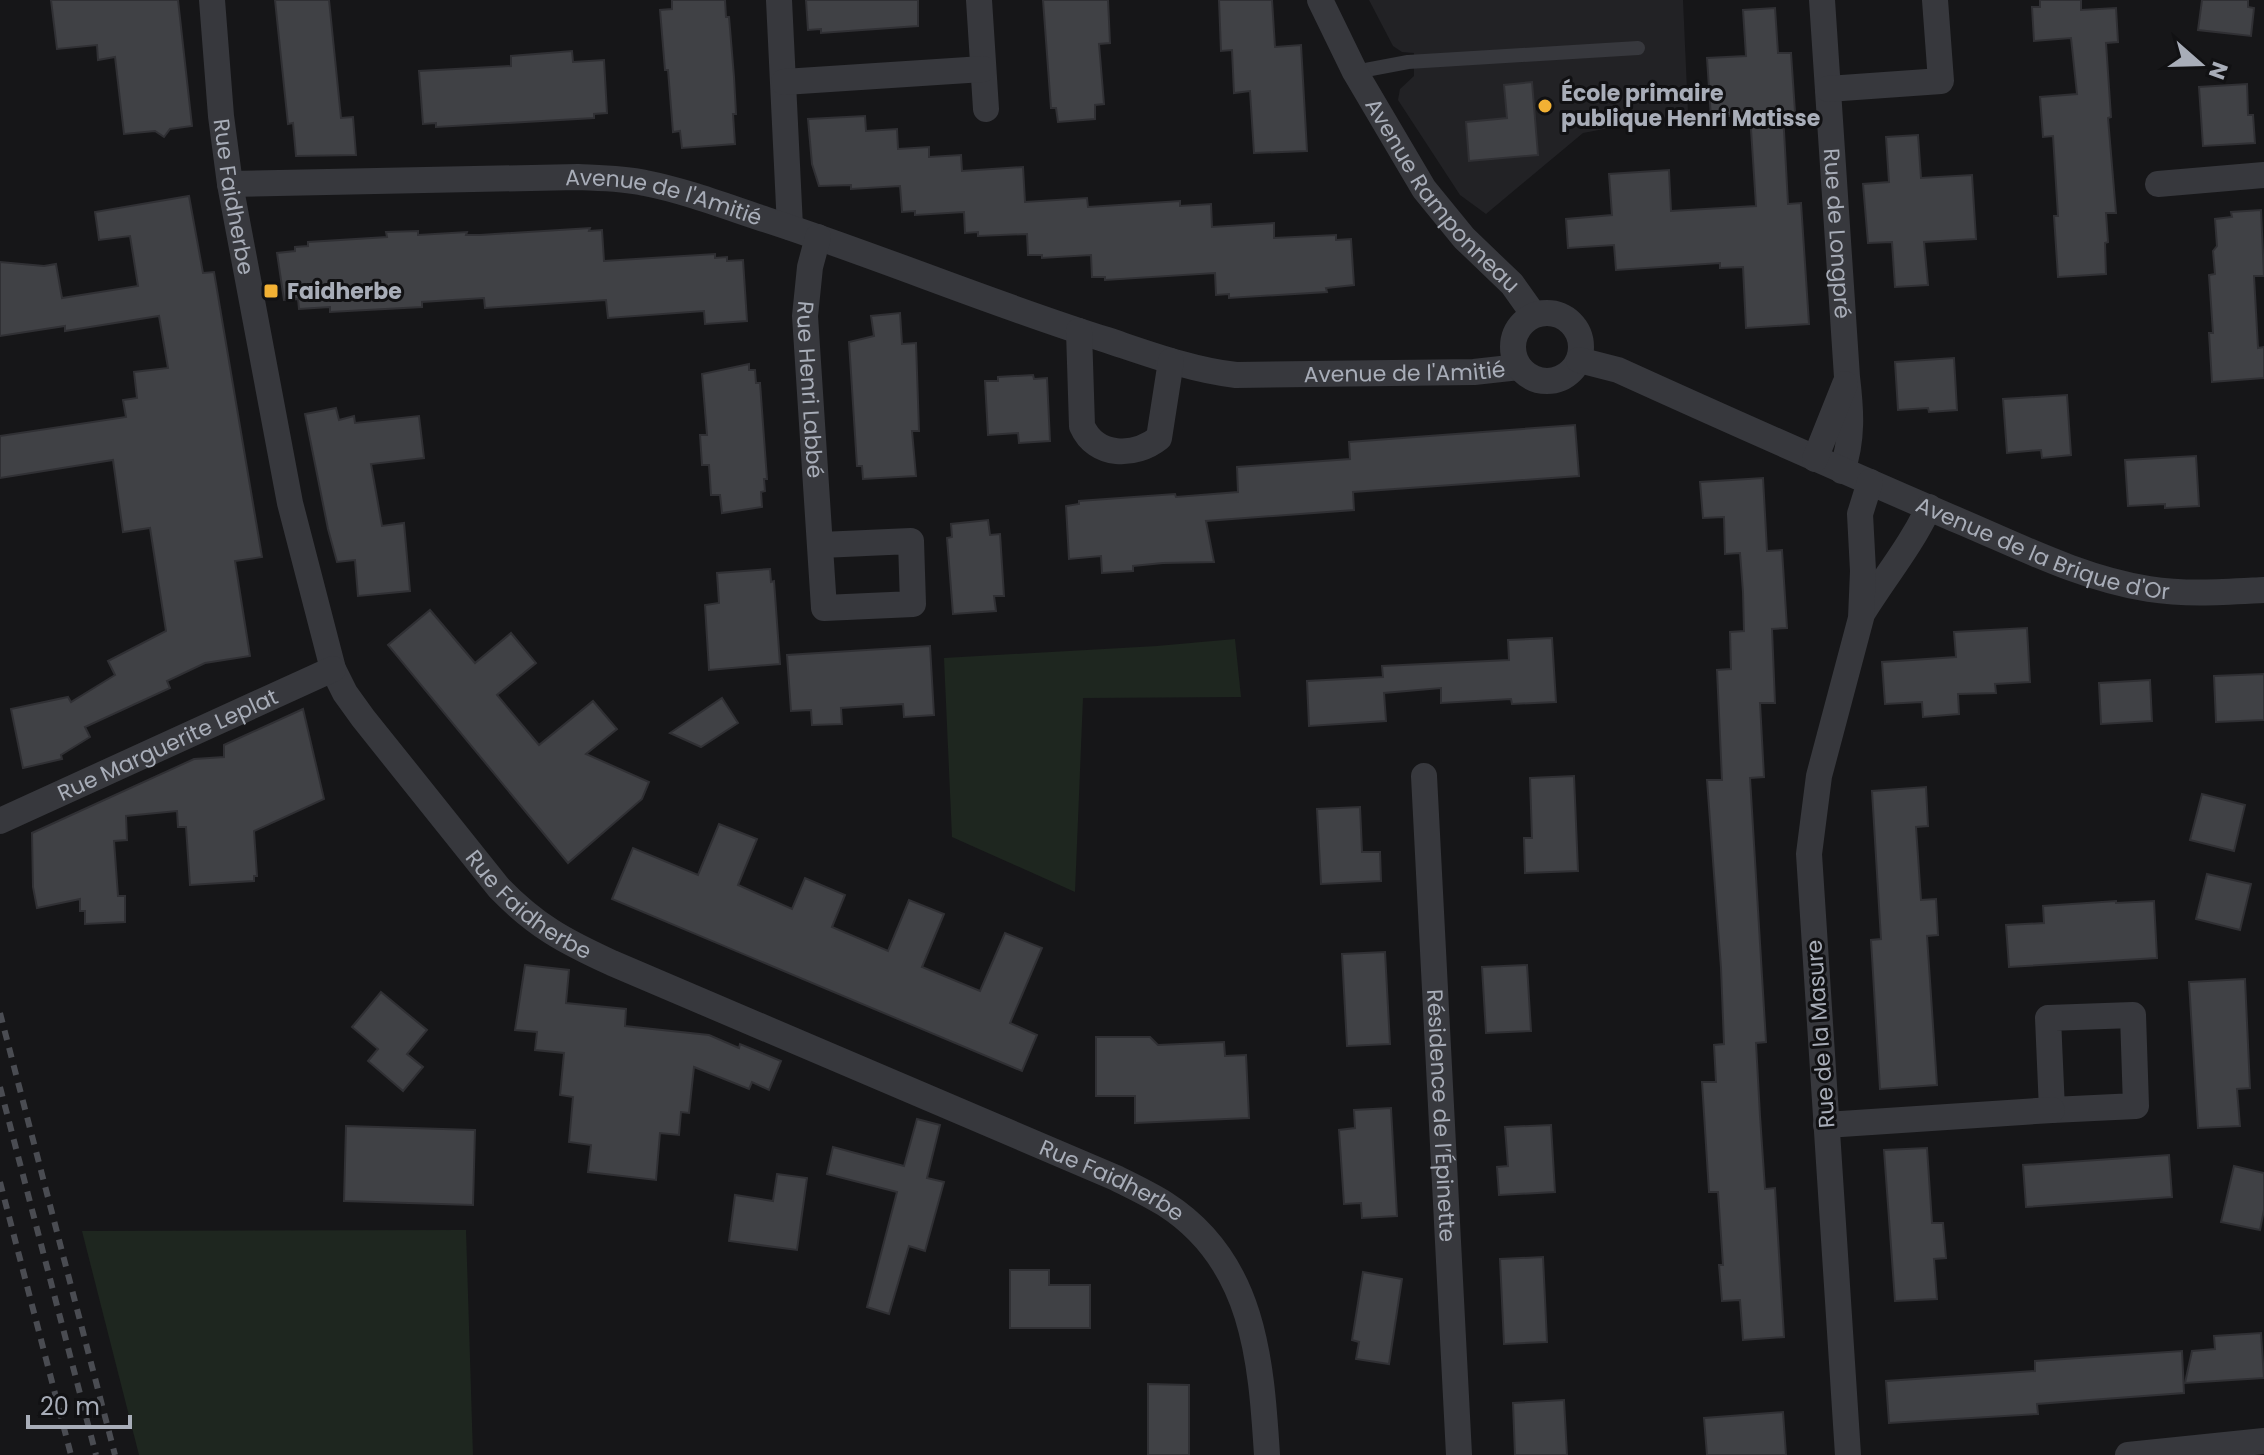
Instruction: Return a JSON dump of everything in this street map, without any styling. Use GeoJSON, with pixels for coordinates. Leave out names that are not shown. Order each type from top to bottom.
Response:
{"type":"FeatureCollection","features":[{"type":"Feature","properties":{"kind":"street","name":"Rue Faidherbe"},"geometry":{"type":"LineString","coordinates":[[212,0],[230,184],[290,503],[333,669],[363,718],[499,888],[543,928],[612,963],[1116,1178],[1182,1216],[1211,1244],[1242,1296],[1255,1341],[1267,1455]]}},
{"type":"Feature","properties":{"kind":"street"},"geometry":{"type":"LineString","coordinates":[[779,0],[790,227]]}},
{"type":"Feature","properties":{"kind":"street"},"geometry":{"type":"LineString","coordinates":[[979,0],[986,109]]}},
{"type":"Feature","properties":{"kind":"street","name":"Avenue Ramponneau"},"geometry":{"type":"LineString","coordinates":[[1320,0],[1355,72],[1424,189],[1464,238],[1512,284],[1534,315],[1557,313],[1575,326],[1582,348],[1579,360]]}},
{"type":"Feature","properties":{"kind":"street","name":"Rue de Longpré"},"geometry":{"type":"LineString","coordinates":[[1822,0],[1852,425],[1842,471]]}},
{"type":"Feature","properties":{"kind":"street"},"geometry":{"type":"LineString","coordinates":[[1828,89],[1941,81],[1935,0]]}},
{"type":"Feature","properties":{"kind":"street"},"geometry":{"type":"LineString","coordinates":[[784,82],[983,69]]}},
{"type":"Feature","properties":{"kind":"street"},"geometry":{"type":"LineString","coordinates":[[2158,184],[2264,175]]}},
{"type":"Feature","properties":{"kind":"street","name":"Avenue de l'Amitié"},"geometry":{"type":"LineString","coordinates":[[230,184],[613,178],[643,182],[790,227],[1079,331],[1218,373],[1474,372],[1519,367],[1533,378],[1551,381],[1568,374],[1579,360]]}},
{"type":"Feature","properties":{"kind":"street","name":"Rue Henri Labbé"},"geometry":{"type":"LineString","coordinates":[[818,237],[810,267],[805,316],[821,545]]}},
{"type":"Feature","properties":{"kind":"street"},"geometry":{"type":"LineString","coordinates":[[1519,367],[1514,352],[1514,337],[1522,324],[1534,315]]}},
{"type":"Feature","properties":{"kind":"street"},"geometry":{"type":"LineString","coordinates":[[1079,331],[1082,426],[1095,443],[1107,449],[1134,451],[1147,448],[1159,438],[1171,361]]}},
{"type":"Feature","properties":{"kind":"street"},"geometry":{"type":"LineString","coordinates":[[1579,360],[1618,370],[1842,471]]}},
{"type":"Feature","properties":{"kind":"street","name":"Rue de Longpré"},"geometry":{"type":"LineString","coordinates":[[1815,459],[1847,377]]}},
{"type":"Feature","properties":{"kind":"street","name":"Avenue de la Brique d'Or"},"geometry":{"type":"LineString","coordinates":[[1842,471],[2076,569],[2123,584],[2172,592],[2259,588]]}},
{"type":"Feature","properties":{"kind":"street","name":"Rue de la Masure"},"geometry":{"type":"LineString","coordinates":[[1848,1455],[1809,854],[1819,776],[1861,618],[1863,571],[1860,514],[1870,482]]}},
{"type":"Feature","properties":{"kind":"street","name":"Rue de la Masure"},"geometry":{"type":"LineString","coordinates":[[1861,618],[1917,533],[1929,507]]}},
{"type":"Feature","properties":{"kind":"street","name":"Rue Marguerite Leplat"},"geometry":{"type":"LineString","coordinates":[[0,821],[333,669]]}},
{"type":"Feature","properties":{"kind":"street","name":"Résidence de l’Épinette"},"geometry":{"type":"LineString","coordinates":[[1424,776],[1459,1455]]}},
{"type":"Feature","properties":{"kind":"street"},"geometry":{"type":"LineString","coordinates":[[1826,1125],[2136,1106],[2133,1015],[2048,1018],[2052,1110]]}},
{"type":"Feature","properties":{"kind":"street"},"geometry":{"type":"LineString","coordinates":[[2128,1455],[2264,1441]]}},
{"type":"Feature","properties":{"kind":"lane"},"geometry":{"type":"LineString","coordinates":[[1355,72],[1408,62],[1638,48]]}},
{"type":"Feature","properties":{"kind":"shaded area","name":"École primaire publique Henri Matisse"},"geometry":{"type":"Polygon","coordinates":[[[1369,0],[1683,0],[1688,113],[1583,133],[1486,214],[1460,195],[1398,100],[1400,89],[1414,76],[1414,53],[1402,52],[1393,46],[1369,0]]]}},
{"type":"Feature","properties":{"kind":"shaded area"},"geometry":{"type":"Polygon","coordinates":[[[1235,639],[1241,697],[1083,698],[1075,892],[952,837],[944,658],[1235,639]]]}},
{"type":"Feature","properties":{"kind":"shaded area"},"geometry":{"type":"Polygon","coordinates":[[[466,1230],[473,1455],[139,1455],[82,1231],[466,1230]]]}},
{"type":"Feature","properties":{"kind":"building"},"geometry":{"type":"Polygon","coordinates":[[[51,0],[178,0],[192,126],[170,129],[164,137],[155,131],[124,134],[115,57],[98,60],[97,45],[57,49],[51,0]]]}},
{"type":"Feature","properties":{"kind":"building"},"geometry":{"type":"Polygon","coordinates":[[[275,0],[329,0],[341,118],[353,117],[356,155],[296,156],[293,123],[288,124],[275,0]]]}},
{"type":"Feature","properties":{"kind":"building"},"geometry":{"type":"Polygon","coordinates":[[[672,0],[725,0],[734,77],[735,144],[682,148],[680,131],[673,132],[660,10],[672,9],[672,0]]]}},
{"type":"Feature","properties":{"kind":"building"},"geometry":{"type":"Polygon","coordinates":[[[806,0],[918,0],[918,26],[821,33],[821,29],[808,30],[806,0]]]}},
{"type":"Feature","properties":{"kind":"building"},"geometry":{"type":"Polygon","coordinates":[[[1043,0],[1108,0],[1110,43],[1099,44],[1104,104],[1095,105],[1095,119],[1058,122],[1056,108],[1051,108],[1043,0]]]}},
{"type":"Feature","properties":{"kind":"building"},"geometry":{"type":"Polygon","coordinates":[[[1219,0],[1272,0],[1275,47],[1301,45],[1307,151],[1254,153],[1250,91],[1234,93],[1232,50],[1221,51],[1219,0]]]}},
{"type":"Feature","properties":{"kind":"building"},"geometry":{"type":"Polygon","coordinates":[[[2040,0],[2081,0],[2081,10],[2116,8],[2118,42],[2106,43],[2111,117],[2108,118],[2116,213],[2106,213],[2106,274],[2058,277],[2053,136],[2043,137],[2040,97],[2077,94],[2071,38],[2034,41],[2032,7],[2040,7],[2040,0]]]}},
{"type":"Feature","properties":{"kind":"building"},"geometry":{"type":"Polygon","coordinates":[[[2202,0],[2248,0],[2248,7],[2254,8],[2251,36],[2198,30],[2202,0]]]}},
{"type":"Feature","properties":{"kind":"building"},"geometry":{"type":"Polygon","coordinates":[[[1775,8],[1778,53],[1791,53],[1795,112],[1783,113],[1788,204],[1801,203],[1809,324],[1746,328],[1743,267],[1720,268],[1720,263],[1616,270],[1614,245],[1568,248],[1566,219],[1612,215],[1609,174],[1669,170],[1671,211],[1756,206],[1750,114],[1711,118],[1707,58],[1746,56],[1743,10],[1775,8]]]}},
{"type":"Feature","properties":{"kind":"building"},"geometry":{"type":"Polygon","coordinates":[[[572,51],[573,62],[604,60],[607,113],[594,114],[594,118],[436,127],[436,123],[423,124],[419,71],[511,66],[511,56],[572,51]]]}},
{"type":"Feature","properties":{"kind":"building"},"geometry":{"type":"Polygon","coordinates":[[[1532,82],[1538,155],[1469,161],[1466,122],[1507,118],[1504,85],[1532,82]]]}},
{"type":"Feature","properties":{"kind":"building"},"geometry":{"type":"Polygon","coordinates":[[[2247,84],[2248,115],[2253,115],[2255,143],[2203,146],[2199,87],[2247,84]]]}},
{"type":"Feature","properties":{"kind":"building"},"geometry":{"type":"Polygon","coordinates":[[[865,116],[866,131],[897,129],[898,149],[929,147],[929,157],[961,155],[962,171],[1023,167],[1025,202],[1087,198],[1088,207],[1180,201],[1180,206],[1211,204],[1212,227],[1274,223],[1274,238],[1336,235],[1336,240],[1351,239],[1354,285],[1326,288],[1327,292],[1229,298],[1229,294],[1216,295],[1215,273],[1105,280],[1105,277],[1092,277],[1091,255],[1042,258],[1042,255],[1028,255],[1027,234],[978,236],[978,232],[965,233],[964,212],[915,215],[915,211],[902,212],[900,186],[851,189],[851,185],[819,186],[812,164],[808,119],[865,116]]]}},
{"type":"Feature","properties":{"kind":"building"},"geometry":{"type":"Polygon","coordinates":[[[1918,135],[1921,178],[1972,175],[1976,239],[1924,242],[1928,285],[1895,287],[1892,242],[1868,243],[1863,184],[1889,182],[1886,137],[1918,135]]]}},
{"type":"Feature","properties":{"kind":"building"},"geometry":{"type":"Polygon","coordinates":[[[189,196],[203,273],[214,272],[262,557],[235,561],[250,656],[205,663],[167,681],[170,688],[85,727],[90,737],[61,755],[62,759],[23,768],[11,709],[68,697],[71,702],[115,675],[108,661],[166,631],[150,528],[123,532],[113,460],[0,478],[0,436],[126,417],[123,400],[137,398],[134,372],[168,368],[159,316],[65,331],[65,326],[0,336],[0,262],[44,266],[56,264],[62,298],[138,286],[130,236],[99,240],[95,212],[189,196]]]}},
{"type":"Feature","properties":{"kind":"building"},"geometry":{"type":"Polygon","coordinates":[[[2261,210],[2264,276],[2254,276],[2258,348],[2264,347],[2264,378],[2212,382],[2209,275],[2215,274],[2215,219],[2232,217],[2231,212],[2261,210]]]}},
{"type":"Feature","properties":{"kind":"building"},"geometry":{"type":"Polygon","coordinates":[[[590,228],[589,231],[602,230],[604,261],[715,254],[715,258],[727,257],[727,261],[743,260],[747,321],[705,324],[704,311],[608,318],[606,300],[485,308],[484,298],[422,302],[422,307],[330,312],[330,307],[299,309],[298,299],[284,300],[277,253],[295,251],[295,247],[308,246],[308,242],[387,237],[386,232],[418,231],[418,235],[467,232],[466,235],[480,235],[590,228]]]}},
{"type":"Feature","properties":{"kind":"building"},"geometry":{"type":"Polygon","coordinates":[[[900,313],[902,344],[916,343],[919,431],[912,431],[916,476],[863,479],[862,466],[857,466],[849,342],[874,336],[871,316],[900,313]]]}},
{"type":"Feature","properties":{"kind":"building"},"geometry":{"type":"Polygon","coordinates":[[[1954,358],[1957,410],[1898,410],[1895,362],[1954,358]]]}},
{"type":"Feature","properties":{"kind":"building"},"geometry":{"type":"Polygon","coordinates":[[[749,364],[749,370],[755,370],[756,383],[760,383],[767,479],[764,479],[765,491],[761,492],[762,507],[722,513],[720,495],[711,495],[709,465],[702,465],[700,435],[707,435],[702,374],[749,364]]]}},
{"type":"Feature","properties":{"kind":"building"},"geometry":{"type":"Polygon","coordinates":[[[1033,375],[1034,379],[1047,378],[1050,441],[1019,443],[1018,433],[988,435],[985,381],[1033,375]]]}},
{"type":"Feature","properties":{"kind":"building"},"geometry":{"type":"Polygon","coordinates":[[[2067,395],[2071,455],[2042,458],[2041,450],[2007,453],[2003,399],[2067,395]]]}},
{"type":"Feature","properties":{"kind":"building"},"geometry":{"type":"Polygon","coordinates":[[[336,408],[339,420],[354,416],[355,423],[419,416],[424,458],[371,464],[382,526],[404,523],[410,591],[358,596],[355,560],[337,562],[305,414],[336,408]]]}},
{"type":"Feature","properties":{"kind":"building"},"geometry":{"type":"Polygon","coordinates":[[[1575,425],[1579,476],[1353,492],[1354,510],[1206,521],[1214,562],[1163,563],[1133,566],[1133,571],[1102,573],[1101,556],[1069,559],[1066,506],[1079,504],[1079,501],[1238,492],[1237,467],[1350,459],[1349,442],[1575,425]]]}},
{"type":"Feature","properties":{"kind":"building"},"geometry":{"type":"Polygon","coordinates":[[[2196,456],[2199,506],[2128,506],[2125,460],[2196,456]]]}},
{"type":"Feature","properties":{"kind":"building"},"geometry":{"type":"Polygon","coordinates":[[[1763,478],[1767,551],[1782,550],[1787,628],[1772,629],[1775,703],[1760,703],[1764,777],[1750,778],[1766,1042],[1756,1043],[1765,1189],[1775,1188],[1784,1337],[1743,1340],[1740,1300],[1722,1301],[1718,1192],[1709,1192],[1702,1082],[1716,1082],[1714,1045],[1724,1044],[1707,780],[1722,780],[1717,670],[1731,669],[1730,632],[1744,631],[1743,592],[1740,553],[1725,554],[1724,517],[1703,518],[1700,482],[1763,478]]]}},
{"type":"Feature","properties":{"kind":"building"},"geometry":{"type":"Polygon","coordinates":[[[988,520],[990,535],[1000,534],[1004,596],[994,596],[996,611],[953,614],[947,538],[952,537],[951,524],[988,520]]]}},
{"type":"Feature","properties":{"kind":"building"},"geometry":{"type":"Polygon","coordinates":[[[770,569],[771,582],[774,581],[780,664],[709,670],[705,605],[719,603],[717,573],[770,569]]]}},
{"type":"Feature","properties":{"kind":"building"},"geometry":{"type":"Polygon","coordinates":[[[430,610],[475,663],[511,633],[536,663],[497,695],[539,745],[593,701],[617,729],[586,754],[649,782],[642,799],[568,863],[388,645],[430,610]]]}},
{"type":"Feature","properties":{"kind":"building"},"geometry":{"type":"Polygon","coordinates":[[[2027,628],[2030,682],[1995,684],[1996,693],[1958,694],[1959,714],[1923,717],[1922,702],[1885,704],[1882,662],[1956,657],[1954,632],[2027,628]]]}},
{"type":"Feature","properties":{"kind":"building"},"geometry":{"type":"Polygon","coordinates":[[[1552,638],[1556,702],[1512,704],[1511,699],[1441,703],[1441,688],[1384,693],[1386,721],[1309,726],[1307,681],[1383,677],[1382,666],[1509,660],[1508,640],[1552,638]]]}},
{"type":"Feature","properties":{"kind":"building"},"geometry":{"type":"Polygon","coordinates":[[[930,646],[934,715],[904,717],[903,704],[841,708],[842,724],[812,725],[811,710],[791,711],[787,655],[930,646]]]}},
{"type":"Feature","properties":{"kind":"building"},"geometry":{"type":"Polygon","coordinates":[[[2264,674],[2264,720],[2216,722],[2214,676],[2264,674]]]}},
{"type":"Feature","properties":{"kind":"building"},"geometry":{"type":"Polygon","coordinates":[[[2150,680],[2152,721],[2101,724],[2099,683],[2150,680]]]}},
{"type":"Feature","properties":{"kind":"building"},"geometry":{"type":"Polygon","coordinates":[[[722,698],[738,723],[701,747],[670,733],[722,698]]]}},
{"type":"Feature","properties":{"kind":"building"},"geometry":{"type":"Polygon","coordinates":[[[303,709],[324,799],[254,831],[257,876],[254,876],[254,881],[190,885],[186,827],[178,827],[177,811],[126,816],[127,840],[114,841],[118,896],[125,896],[125,922],[85,924],[85,911],[80,911],[80,899],[37,908],[33,887],[32,833],[194,759],[224,757],[224,745],[303,709]]]}},
{"type":"Feature","properties":{"kind":"building"},"geometry":{"type":"Polygon","coordinates":[[[1574,776],[1578,871],[1525,873],[1524,838],[1532,838],[1530,778],[1574,776]]]}},
{"type":"Feature","properties":{"kind":"building"},"geometry":{"type":"Polygon","coordinates":[[[1926,787],[1928,826],[1916,827],[1921,900],[1936,899],[1938,935],[1927,936],[1937,1085],[1880,1089],[1871,940],[1881,939],[1872,791],[1926,787]]]}},
{"type":"Feature","properties":{"kind":"building"},"geometry":{"type":"Polygon","coordinates":[[[2202,794],[2245,805],[2234,851],[2190,840],[2202,794]]]}},
{"type":"Feature","properties":{"kind":"building"},"geometry":{"type":"Polygon","coordinates":[[[1360,807],[1362,852],[1380,852],[1381,881],[1321,884],[1317,809],[1360,807]]]}},
{"type":"Feature","properties":{"kind":"building"},"geometry":{"type":"Polygon","coordinates":[[[719,824],[757,839],[738,885],[792,909],[805,878],[845,895],[832,927],[888,951],[909,900],[944,914],[922,967],[980,991],[1005,933],[1042,948],[1010,1023],[1037,1035],[1022,1071],[612,899],[633,848],[698,875],[719,824]]]}},
{"type":"Feature","properties":{"kind":"building"},"geometry":{"type":"Polygon","coordinates":[[[2207,874],[2251,884],[2240,930],[2196,919],[2207,874]]]}},
{"type":"Feature","properties":{"kind":"building"},"geometry":{"type":"Polygon","coordinates":[[[2154,901],[2157,958],[2009,967],[2006,925],[2044,923],[2043,906],[2154,901]]]}},
{"type":"Feature","properties":{"kind":"building"},"geometry":{"type":"Polygon","coordinates":[[[1385,952],[1390,1044],[1347,1046],[1342,954],[1385,952]]]}},
{"type":"Feature","properties":{"kind":"building"},"geometry":{"type":"Polygon","coordinates":[[[525,965],[569,970],[566,1003],[626,1009],[625,1026],[709,1035],[781,1061],[769,1090],[752,1082],[749,1089],[694,1067],[689,1113],[681,1112],[679,1135],[660,1133],[656,1180],[588,1172],[591,1145],[569,1142],[573,1097],[560,1095],[564,1053],[535,1050],[537,1032],[515,1030],[525,965]]]}},
{"type":"Feature","properties":{"kind":"building"},"geometry":{"type":"Polygon","coordinates":[[[1527,965],[1531,1031],[1486,1033],[1482,967],[1527,965]]]}},
{"type":"Feature","properties":{"kind":"building"},"geometry":{"type":"Polygon","coordinates":[[[2245,979],[2250,1088],[2237,1089],[2240,1126],[2198,1128],[2189,982],[2245,979]]]}},
{"type":"Feature","properties":{"kind":"building"},"geometry":{"type":"Polygon","coordinates":[[[381,992],[427,1030],[407,1054],[423,1067],[403,1091],[368,1061],[378,1049],[352,1027],[381,992]]]}},
{"type":"Feature","properties":{"kind":"building"},"geometry":{"type":"Polygon","coordinates":[[[1096,1037],[1150,1037],[1158,1045],[1224,1042],[1225,1056],[1246,1055],[1249,1118],[1135,1123],[1135,1096],[1096,1096],[1096,1037]]]}},
{"type":"Feature","properties":{"kind":"building"},"geometry":{"type":"Polygon","coordinates":[[[1391,1108],[1397,1216],[1362,1218],[1361,1203],[1344,1204],[1339,1130],[1355,1128],[1354,1110],[1391,1108]]]}},
{"type":"Feature","properties":{"kind":"building"},"geometry":{"type":"Polygon","coordinates":[[[917,1119],[940,1125],[927,1178],[944,1182],[925,1251],[909,1246],[889,1314],[867,1307],[897,1192],[827,1174],[833,1147],[904,1166],[917,1119]]]}},
{"type":"Feature","properties":{"kind":"building"},"geometry":{"type":"Polygon","coordinates":[[[1551,1125],[1555,1192],[1499,1195],[1497,1167],[1508,1166],[1505,1127],[1551,1125]]]}},
{"type":"Feature","properties":{"kind":"building"},"geometry":{"type":"Polygon","coordinates":[[[346,1126],[475,1130],[473,1205],[344,1201],[346,1126]]]}},
{"type":"Feature","properties":{"kind":"building"},"geometry":{"type":"Polygon","coordinates":[[[1927,1148],[1932,1223],[1943,1223],[1946,1258],[1934,1259],[1937,1299],[1895,1301],[1884,1150],[1927,1148]]]}},
{"type":"Feature","properties":{"kind":"building"},"geometry":{"type":"Polygon","coordinates":[[[2169,1155],[2172,1197],[2026,1207],[2023,1165],[2169,1155]]]}},
{"type":"Feature","properties":{"kind":"building"},"geometry":{"type":"Polygon","coordinates":[[[2234,1166],[2264,1173],[2264,1210],[2260,1230],[2221,1222],[2234,1166]]]}},
{"type":"Feature","properties":{"kind":"building"},"geometry":{"type":"Polygon","coordinates":[[[777,1174],[807,1178],[797,1250],[729,1241],[735,1195],[773,1201],[777,1174]]]}},
{"type":"Feature","properties":{"kind":"building"},"geometry":{"type":"Polygon","coordinates":[[[1543,1257],[1547,1342],[1504,1344],[1500,1259],[1543,1257]]]}},
{"type":"Feature","properties":{"kind":"building"},"geometry":{"type":"Polygon","coordinates":[[[1010,1270],[1049,1270],[1049,1285],[1090,1285],[1090,1328],[1010,1328],[1010,1270]]]}},
{"type":"Feature","properties":{"kind":"building"},"geometry":{"type":"Polygon","coordinates":[[[1363,1272],[1402,1279],[1389,1364],[1356,1359],[1359,1342],[1352,1340],[1363,1272]]]}},
{"type":"Feature","properties":{"kind":"building"},"geometry":{"type":"Polygon","coordinates":[[[2261,1333],[2264,1378],[2185,1383],[2192,1351],[2215,1349],[2214,1336],[2261,1333]]]}},
{"type":"Feature","properties":{"kind":"building"},"geometry":{"type":"Polygon","coordinates":[[[2182,1351],[2184,1393],[2037,1404],[2038,1414],[1889,1423],[1886,1381],[2035,1371],[2035,1361],[2182,1351]]]}},
{"type":"Feature","properties":{"kind":"building"},"geometry":{"type":"Polygon","coordinates":[[[1148,1384],[1189,1385],[1189,1455],[1148,1455],[1148,1384]]]}},
{"type":"Feature","properties":{"kind":"building"},"geometry":{"type":"Polygon","coordinates":[[[1564,1400],[1567,1455],[1515,1455],[1513,1403],[1564,1400]]]}},
{"type":"Feature","properties":{"kind":"building"},"geometry":{"type":"Polygon","coordinates":[[[1783,1412],[1786,1455],[1707,1455],[1704,1418],[1783,1412]]]}},
{"type":"Feature","properties":{"kind":"railway"},"geometry":{"type":"LineString","coordinates":[[0,1013],[115,1455]]}},
{"type":"Feature","properties":{"kind":"railway"},"geometry":{"type":"LineString","coordinates":[[0,1087],[96,1455]]}},
{"type":"Feature","properties":{"kind":"railway"},"geometry":{"type":"LineString","coordinates":[[0,1182],[71,1455]]}},
{"type":"Feature","properties":{"kind":"place","name":"École primaire publique Henri Matisse"},"geometry":{"type":"Point","coordinates":[1545,106]}},
{"type":"Feature","properties":{"kind":"place","name":"Faidherbe"},"geometry":{"type":"Point","coordinates":[271,291]}}]}
